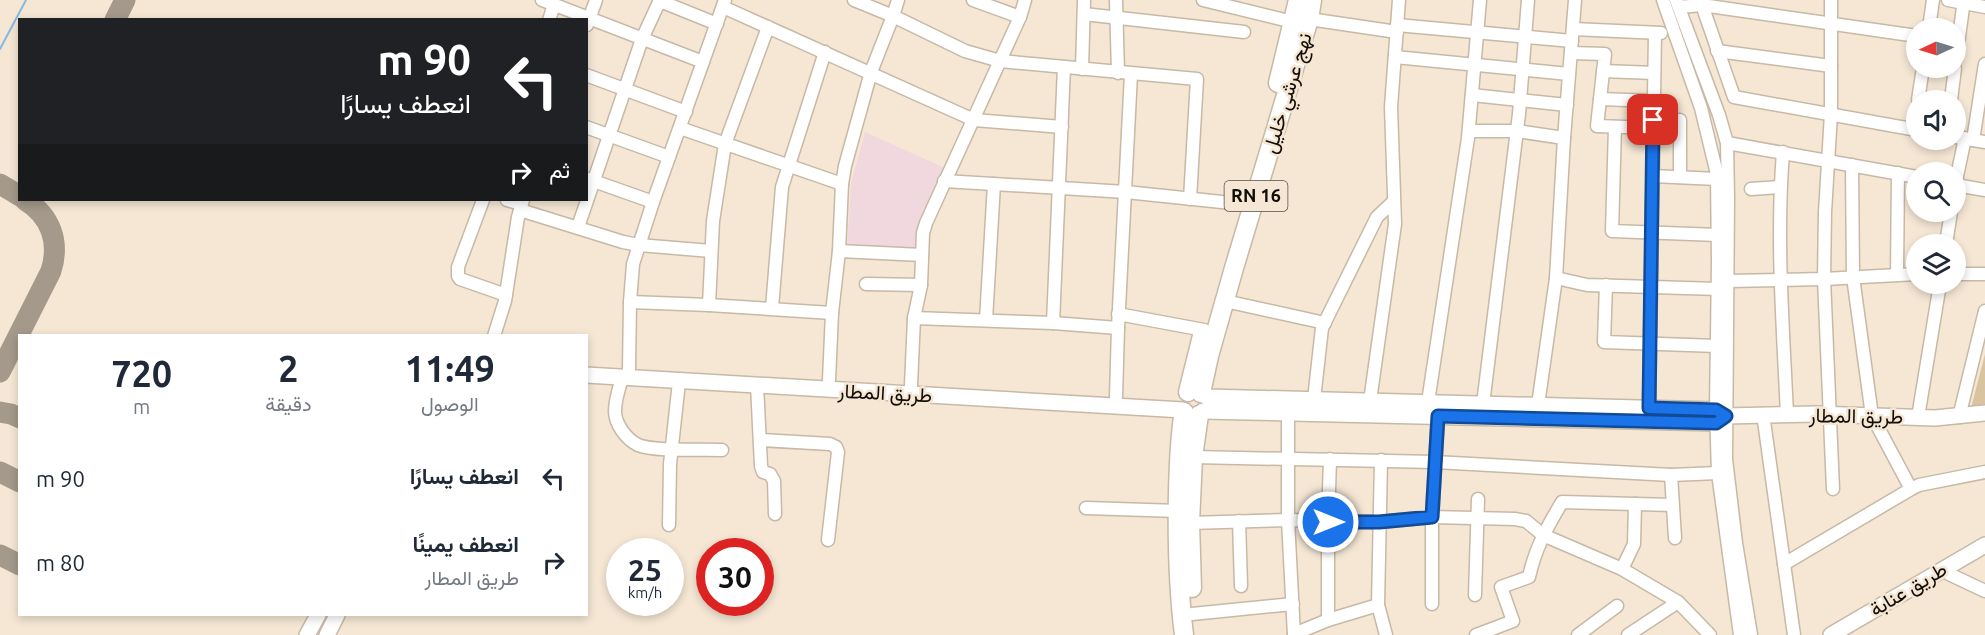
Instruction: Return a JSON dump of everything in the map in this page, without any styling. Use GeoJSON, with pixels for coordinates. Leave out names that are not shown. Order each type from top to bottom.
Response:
{"type":"FeatureCollection","features":[{"type":"Feature","properties":{"kind":"highway","name":"نهج عرشي خليل"},"geometry":{"type":"LineString","coordinates":[[1195,635],[1184,517],[1180,431],[1193,403],[1225,301],[1301,21],[1298,0]]}},
{"type":"Feature","properties":{"kind":"highway","name":"نهج عرشي خليل"},"geometry":{"type":"LineString","coordinates":[[1184,635],[1178,558],[1193,457],[1193,403],[1204,330],[1278,84],[1301,21],[1312,0]]}},
{"type":"Feature","properties":{"kind":"main road","name":"طريق المطار"},"geometry":{"type":"LineString","coordinates":[[588,366],[679,381],[757,385],[911,385],[1116,402]]}},
{"type":"Feature","properties":{"kind":"main road","name":"طريق المطار"},"geometry":{"type":"LineString","coordinates":[[588,375],[625,374],[1116,402],[1193,403],[1288,412],[1438,416],[1786,414],[1918,417],[1959,417],[1985,413]]}},
{"type":"Feature","properties":{"kind":"main road","name":"طريق المطار"},"geometry":{"type":"LineString","coordinates":[[1193,403],[1208,397],[1314,399],[1649,408],[1719,416]]}},
{"type":"Feature","properties":{"kind":"main road","name":"طريق عنابة"},"geometry":{"type":"LineString","coordinates":[[1831,635],[1985,545]]}},
{"type":"Feature","properties":{"kind":"main road","name":"طريق عنابة"},"geometry":{"type":"LineString","coordinates":[[1848,635],[1985,554]]}},
{"type":"Feature","properties":{"kind":"main road"},"geometry":{"type":"LineString","coordinates":[[307,635],[317,616]]}},
{"type":"Feature","properties":{"kind":"main road"},"geometry":{"type":"LineString","coordinates":[[327,635],[337,616]]}},
{"type":"Feature","properties":{"kind":"street"},"geometry":{"type":"LineString","coordinates":[[542,0],[579,18]]}},
{"type":"Feature","properties":{"kind":"street"},"geometry":{"type":"LineString","coordinates":[[596,0],[588,23],[642,39],[704,62]]}},
{"type":"Feature","properties":{"kind":"street"},"geometry":{"type":"LineString","coordinates":[[854,0],[965,51],[1000,61],[1197,79],[1190,199]]}},
{"type":"Feature","properties":{"kind":"street"},"geometry":{"type":"LineString","coordinates":[[829,385],[842,184],[852,136],[870,72],[898,0]]}},
{"type":"Feature","properties":{"kind":"street"},"geometry":{"type":"LineString","coordinates":[[973,0],[1020,17]]}},
{"type":"Feature","properties":{"kind":"street"},"geometry":{"type":"LineString","coordinates":[[911,385],[914,318],[921,285],[923,233],[1020,17],[1025,0]]}},
{"type":"Feature","properties":{"kind":"street"},"geometry":{"type":"LineString","coordinates":[[1082,69],[1084,0]]}},
{"type":"Feature","properties":{"kind":"street"},"geometry":{"type":"LineString","coordinates":[[1116,0],[1118,73]]}},
{"type":"Feature","properties":{"kind":"street"},"geometry":{"type":"LineString","coordinates":[[1203,0],[1301,21],[1477,32],[1572,41],[1675,33],[1687,29]]}},
{"type":"Feature","properties":{"kind":"street"},"geometry":{"type":"LineString","coordinates":[[1370,401],[1395,224],[1391,107],[1399,0]]}},
{"type":"Feature","properties":{"kind":"street"},"geometry":{"type":"LineString","coordinates":[[1428,402],[1468,131],[1480,0]]}},
{"type":"Feature","properties":{"kind":"street"},"geometry":{"type":"LineString","coordinates":[[1484,404],[1517,131],[1528,0]]}},
{"type":"Feature","properties":{"kind":"street"},"geometry":{"type":"LineString","coordinates":[[1538,405],[1556,279],[1575,0]]}},
{"type":"Feature","properties":{"kind":"street"},"geometry":{"type":"LineString","coordinates":[[1663,0],[1708,130],[1717,178],[1718,473],[1740,635]]}},
{"type":"Feature","properties":{"kind":"street"},"geometry":{"type":"LineString","coordinates":[[1831,0],[1831,114],[1825,212],[1824,279],[1833,489]]}},
{"type":"Feature","properties":{"kind":"street"},"geometry":{"type":"LineString","coordinates":[[1930,18],[1933,0]]}},
{"type":"Feature","properties":{"kind":"street"},"geometry":{"type":"LineString","coordinates":[[1948,0],[1964,1],[1985,7]]}},
{"type":"Feature","properties":{"kind":"street"},"geometry":{"type":"LineString","coordinates":[[653,202],[590,180],[658,1],[717,24]]}},
{"type":"Feature","properties":{"kind":"street"},"geometry":{"type":"LineString","coordinates":[[1962,18],[1964,1]]}},
{"type":"Feature","properties":{"kind":"street"},"geometry":{"type":"LineString","coordinates":[[1702,3],[1734,97],[1906,128]]}},
{"type":"Feature","properties":{"kind":"street"},"geometry":{"type":"LineString","coordinates":[[1751,635],[1729,485],[1726,442],[1719,416],[1728,280],[1726,143],[1719,115],[1678,4],[1702,3],[1906,34]]}},
{"type":"Feature","properties":{"kind":"street"},"geometry":{"type":"LineString","coordinates":[[722,450],[640,446],[625,435],[615,410],[625,374],[631,279],[639,245],[724,4],[768,27],[974,120],[1062,127]]}},
{"type":"Feature","properties":{"kind":"street"},"geometry":{"type":"LineString","coordinates":[[550,18],[555,5]]}},
{"type":"Feature","properties":{"kind":"street"},"geometry":{"type":"LineString","coordinates":[[1084,14],[1244,32]]}},
{"type":"Feature","properties":{"kind":"street"},"geometry":{"type":"LineString","coordinates":[[709,305],[717,184],[725,144],[768,27]]}},
{"type":"Feature","properties":{"kind":"street"},"geometry":{"type":"LineString","coordinates":[[1649,408],[1655,33]]}},
{"type":"Feature","properties":{"kind":"street"},"geometry":{"type":"LineString","coordinates":[[1572,41],[1605,54],[1597,126],[1615,127],[1680,120],[1680,177]]}},
{"type":"Feature","properties":{"kind":"street"},"geometry":{"type":"LineString","coordinates":[[1717,51],[1831,66]]}},
{"type":"Feature","properties":{"kind":"street"},"geometry":{"type":"LineString","coordinates":[[772,308],[782,188],[825,52]]}},
{"type":"Feature","properties":{"kind":"street"},"geometry":{"type":"LineString","coordinates":[[1395,57],[1475,63],[1569,74]]}},
{"type":"Feature","properties":{"kind":"street"},"geometry":{"type":"LineString","coordinates":[[1963,162],[1970,139],[1985,64]]}},
{"type":"Feature","properties":{"kind":"street"},"geometry":{"type":"LineString","coordinates":[[1053,323],[1064,67]]}},
{"type":"Feature","properties":{"kind":"street"},"geometry":{"type":"LineString","coordinates":[[1603,71],[1654,72]]}},
{"type":"Feature","properties":{"kind":"street"},"geometry":{"type":"LineString","coordinates":[[1116,402],[1118,315],[1131,74]]}},
{"type":"Feature","properties":{"kind":"street"},"geometry":{"type":"LineString","coordinates":[[588,76],[686,112]]}},
{"type":"Feature","properties":{"kind":"street"},"geometry":{"type":"LineString","coordinates":[[1472,95],[1567,105]]}},
{"type":"Feature","properties":{"kind":"street"},"geometry":{"type":"LineString","coordinates":[[1600,99],[1653,101]]}},
{"type":"Feature","properties":{"kind":"street"},"geometry":{"type":"LineString","coordinates":[[1615,127],[1612,231],[1718,235]]}},
{"type":"Feature","properties":{"kind":"street"},"geometry":{"type":"LineString","coordinates":[[588,128],[669,158]]}},
{"type":"Feature","properties":{"kind":"street"},"geometry":{"type":"LineString","coordinates":[[680,128],[842,184]]}},
{"type":"Feature","properties":{"kind":"street"},"geometry":{"type":"LineString","coordinates":[[1468,131],[1517,131],[1564,138]]}},
{"type":"Feature","properties":{"kind":"street"},"geometry":{"type":"LineString","coordinates":[[1726,143],[1906,175]]}},
{"type":"Feature","properties":{"kind":"street"},"geometry":{"type":"LineString","coordinates":[[1783,152],[1780,187],[1781,279],[1786,414]]}},
{"type":"Feature","properties":{"kind":"street"},"geometry":{"type":"LineString","coordinates":[[1852,165],[1853,277],[1872,416],[1911,489]]}},
{"type":"Feature","properties":{"kind":"street"},"geometry":{"type":"LineString","coordinates":[[1897,275],[1898,173]]}},
{"type":"Feature","properties":{"kind":"street"},"geometry":{"type":"LineString","coordinates":[[1653,176],[1717,178]]}},
{"type":"Feature","properties":{"kind":"street"},"geometry":{"type":"LineString","coordinates":[[944,182],[1126,192],[1241,204]]}},
{"type":"Feature","properties":{"kind":"street"},"geometry":{"type":"LineString","coordinates":[[986,320],[994,184]]}},
{"type":"Feature","properties":{"kind":"street"},"geometry":{"type":"LineString","coordinates":[[1966,185],[1985,190]]}},
{"type":"Feature","properties":{"kind":"street"},"geometry":{"type":"LineString","coordinates":[[1751,189],[1780,187]]}},
{"type":"Feature","properties":{"kind":"street"},"geometry":{"type":"LineString","coordinates":[[483,201],[458,267],[458,276],[460,279],[506,295]]}},
{"type":"Feature","properties":{"kind":"street"},"geometry":{"type":"LineString","coordinates":[[578,227],[585,201]]}},
{"type":"Feature","properties":{"kind":"street"},"geometry":{"type":"LineString","coordinates":[[1314,399],[1322,328],[1377,217],[1394,201]]}},
{"type":"Feature","properties":{"kind":"street"},"geometry":{"type":"LineString","coordinates":[[495,334],[506,295],[521,205],[578,227],[639,245],[711,251]]}},
{"type":"Feature","properties":{"kind":"street"},"geometry":{"type":"LineString","coordinates":[[839,251],[922,255]]}},
{"type":"Feature","properties":{"kind":"street"},"geometry":{"type":"LineString","coordinates":[[1966,274],[1985,274]]}},
{"type":"Feature","properties":{"kind":"street"},"geometry":{"type":"LineString","coordinates":[[1728,280],[1824,279],[1906,275]]}},
{"type":"Feature","properties":{"kind":"street"},"geometry":{"type":"LineString","coordinates":[[1556,279],[1587,285],[1718,289]]}},
{"type":"Feature","properties":{"kind":"street"},"geometry":{"type":"LineString","coordinates":[[866,284],[921,285]]}},
{"type":"Feature","properties":{"kind":"street"},"geometry":{"type":"LineString","coordinates":[[1606,285],[1604,342],[1717,346]]}},
{"type":"Feature","properties":{"kind":"street"},"geometry":{"type":"LineString","coordinates":[[1918,417],[1938,294]]}},
{"type":"Feature","properties":{"kind":"street"},"geometry":{"type":"LineString","coordinates":[[1225,301],[1325,323]]}},
{"type":"Feature","properties":{"kind":"street"},"geometry":{"type":"LineString","coordinates":[[630,302],[832,313]]}},
{"type":"Feature","properties":{"kind":"street"},"geometry":{"type":"LineString","coordinates":[[1959,417],[1985,311]]}},
{"type":"Feature","properties":{"kind":"street"},"geometry":{"type":"LineString","coordinates":[[1118,315],[1204,330]]}},
{"type":"Feature","properties":{"kind":"street"},"geometry":{"type":"LineString","coordinates":[[914,318],[1053,323],[1118,328]]}},
{"type":"Feature","properties":{"kind":"street"},"geometry":{"type":"LineString","coordinates":[[669,525],[671,449],[679,381]]}},
{"type":"Feature","properties":{"kind":"street"},"geometry":{"type":"LineString","coordinates":[[757,385],[761,470],[773,476],[775,514]]}},
{"type":"Feature","properties":{"kind":"street"},"geometry":{"type":"LineString","coordinates":[[1288,412],[1288,520],[1294,634],[1328,620],[1378,605]]}},
{"type":"Feature","properties":{"kind":"street"},"geometry":{"type":"LineString","coordinates":[[1763,414],[1794,635]]}},
{"type":"Feature","properties":{"kind":"street"},"geometry":{"type":"LineString","coordinates":[[1432,603],[1432,517],[1438,416]]}},
{"type":"Feature","properties":{"kind":"street"},"geometry":{"type":"LineString","coordinates":[[760,440],[830,444],[836,447],[838,452],[828,540]]}},
{"type":"Feature","properties":{"kind":"street"},"geometry":{"type":"LineString","coordinates":[[1193,457],[1287,457],[1435,462],[1671,475],[1718,473]]}},
{"type":"Feature","properties":{"kind":"street"},"geometry":{"type":"LineString","coordinates":[[1328,620],[1330,459]]}},
{"type":"Feature","properties":{"kind":"street"},"geometry":{"type":"LineString","coordinates":[[1381,460],[1378,605],[1386,635]]}},
{"type":"Feature","properties":{"kind":"street"},"geometry":{"type":"LineString","coordinates":[[1784,564],[1919,485],[1985,472]]}},
{"type":"Feature","properties":{"kind":"street"},"geometry":{"type":"LineString","coordinates":[[1671,475],[1675,538]]}},
{"type":"Feature","properties":{"kind":"street"},"geometry":{"type":"LineString","coordinates":[[1475,595],[1478,499]]}},
{"type":"Feature","properties":{"kind":"street"},"geometry":{"type":"LineString","coordinates":[[1476,635],[1513,621],[1502,586],[1529,578],[1543,535],[1562,502],[1672,505]]}},
{"type":"Feature","properties":{"kind":"street"},"geometry":{"type":"LineString","coordinates":[[1622,569],[1634,544],[1635,504]]}},
{"type":"Feature","properties":{"kind":"street"},"geometry":{"type":"LineString","coordinates":[[1086,508],[1239,521],[1379,522],[1432,517],[1526,521],[1543,535],[1622,569],[1678,602],[1710,635]]}},
{"type":"Feature","properties":{"kind":"street"},"geometry":{"type":"LineString","coordinates":[[1239,521],[1241,586]]}},
{"type":"Feature","properties":{"kind":"street"},"geometry":{"type":"LineString","coordinates":[[1950,574],[1985,591]]}},
{"type":"Feature","properties":{"kind":"street"},"geometry":{"type":"LineString","coordinates":[[1628,635],[1678,602]]}},
{"type":"Feature","properties":{"kind":"street"},"geometry":{"type":"LineString","coordinates":[[1192,614],[1293,604]]}},
{"type":"Feature","properties":{"kind":"street"},"geometry":{"type":"LineString","coordinates":[[1578,635],[1617,606]]}},
{"type":"Feature","properties":{"kind":"shaded area"},"geometry":{"type":"Polygon","coordinates":[[[865,132],[945,168],[925,217],[918,253],[847,247],[851,184],[865,132]]]}},
{"type":"Feature","properties":{"kind":"shaded area"},"geometry":{"type":"Polygon","coordinates":[[[1985,354],[1985,405],[1971,408],[1985,354]]]}},
{"type":"Feature","properties":{"kind":"waterway"},"geometry":{"type":"LineString","coordinates":[[0,49],[26,0]]}},
{"type":"Feature","properties":{"kind":"taxiway"},"geometry":{"type":"LineString","coordinates":[[116,18],[125,0]]}},
{"type":"Feature","properties":{"kind":"taxiway"},"geometry":{"type":"LineString","coordinates":[[0,184],[18,195]]}},
{"type":"Feature","properties":{"kind":"taxiway"},"geometry":{"type":"LineString","coordinates":[[19,334],[51,271],[54,260],[54,240],[47,222],[34,206],[26,201]]}},
{"type":"Feature","properties":{"kind":"taxiway"},"geometry":{"type":"LineString","coordinates":[[0,372],[18,336]]}},
{"type":"Feature","properties":{"kind":"taxiway"},"geometry":{"type":"LineString","coordinates":[[0,412],[18,417]]}},
{"type":"Feature","properties":{"kind":"taxiway"},"geometry":{"type":"LineString","coordinates":[[0,472],[18,481]]}},
{"type":"Feature","properties":{"kind":"taxiway"},"geometry":{"type":"LineString","coordinates":[[0,555],[18,564]]}},
{"type":"Feature","properties":{"kind":"route"},"geometry":{"type":"LineString","coordinates":[[1328,522],[1379,522],[1432,517],[1438,416],[1716,423],[1726,416],[1716,410],[1649,408],[1653,120]]}}]}
